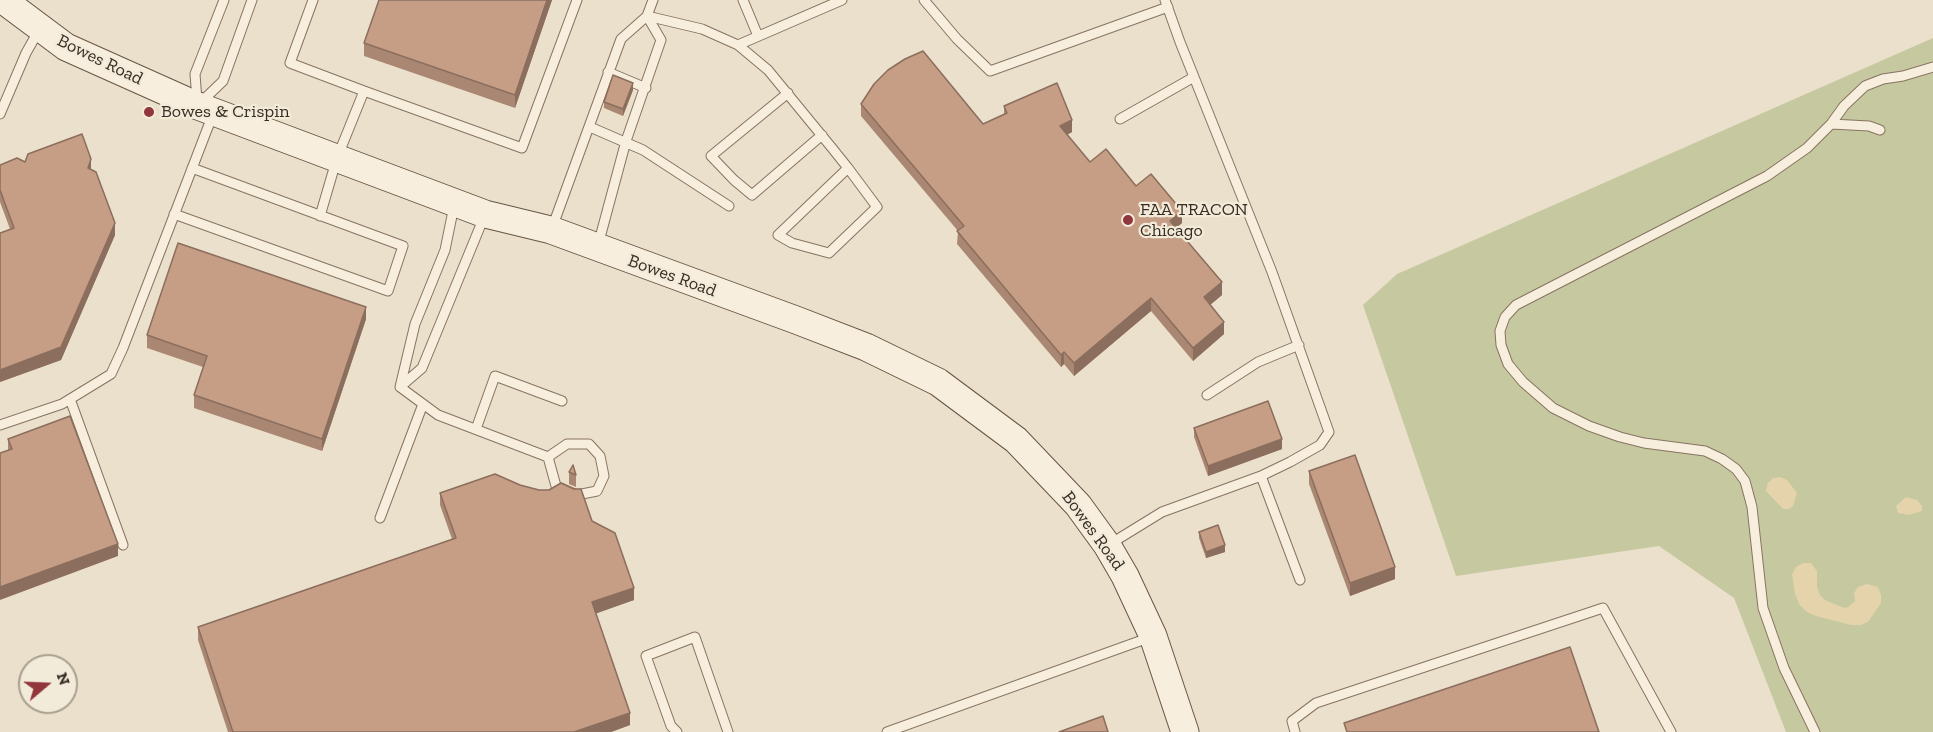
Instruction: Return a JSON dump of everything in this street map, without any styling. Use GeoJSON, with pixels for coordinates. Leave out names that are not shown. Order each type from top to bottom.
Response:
{"type":"FeatureCollection","features":[{"type":"Feature","properties":{"kind":"main road","name":"Bowes Road"},"geometry":{"type":"LineString","coordinates":[[3,0],[66,47],[206,109],[485,214],[551,230],[866,347],[938,382],[1016,440],[1078,505],[1107,545],[1125,576],[1153,636],[1185,732]]}},
{"type":"Feature","properties":{"kind":"lane"},"geometry":{"type":"LineString","coordinates":[[206,109],[195,74],[224,0]]}},
{"type":"Feature","properties":{"kind":"lane"},"geometry":{"type":"LineString","coordinates":[[0,425],[62,404],[111,374],[192,168],[206,109],[223,81],[252,0]]}},
{"type":"Feature","properties":{"kind":"lane"},"geometry":{"type":"LineString","coordinates":[[313,0],[290,63],[522,148],[577,0]]}},
{"type":"Feature","properties":{"kind":"lane"},"geometry":{"type":"LineString","coordinates":[[551,230],[621,39],[647,16],[653,0]]}},
{"type":"Feature","properties":{"kind":"lane"},"geometry":{"type":"LineString","coordinates":[[743,0],[758,36]]}},
{"type":"Feature","properties":{"kind":"lane"},"geometry":{"type":"LineString","coordinates":[[738,45],[842,0]]}},
{"type":"Feature","properties":{"kind":"lane"},"geometry":{"type":"LineString","coordinates":[[924,0],[957,39],[990,71],[1167,3],[1299,345],[1329,432],[1320,446],[1261,476],[1162,512],[1107,545]]}},
{"type":"Feature","properties":{"kind":"lane"},"geometry":{"type":"LineString","coordinates":[[647,16],[702,29],[738,45],[768,70],[788,93],[848,168],[877,207],[829,253],[792,243],[778,235],[848,168]]}},
{"type":"Feature","properties":{"kind":"lane"},"geometry":{"type":"LineString","coordinates":[[597,248],[626,141],[661,40],[647,16]]}},
{"type":"Feature","properties":{"kind":"lane"},"geometry":{"type":"LineString","coordinates":[[0,114],[26,53],[40,28]]}},
{"type":"Feature","properties":{"kind":"lane"},"geometry":{"type":"LineString","coordinates":[[1815,732],[1784,668],[1769,628],[1763,608],[1752,507],[1745,481],[1736,469],[1705,451],[1644,443],[1620,437],[1589,426],[1553,408],[1523,382],[1508,364],[1501,345],[1500,331],[1504,317],[1516,305],[1767,176],[1808,148],[1831,124],[1844,106],[1865,86],[1883,79],[1933,67]]}},
{"type":"Feature","properties":{"kind":"lane"},"geometry":{"type":"LineString","coordinates":[[608,72],[646,87]]}},
{"type":"Feature","properties":{"kind":"lane"},"geometry":{"type":"LineString","coordinates":[[1120,119],[1194,77]]}},
{"type":"Feature","properties":{"kind":"lane"},"geometry":{"type":"LineString","coordinates":[[320,216],[338,158],[364,90]]}},
{"type":"Feature","properties":{"kind":"lane"},"geometry":{"type":"LineString","coordinates":[[788,93],[711,156],[752,195],[822,135]]}},
{"type":"Feature","properties":{"kind":"lane"},"geometry":{"type":"LineString","coordinates":[[1831,124],[1869,126],[1880,130]]}},
{"type":"Feature","properties":{"kind":"lane"},"geometry":{"type":"LineString","coordinates":[[590,127],[626,141],[729,206]]}},
{"type":"Feature","properties":{"kind":"lane"},"geometry":{"type":"LineString","coordinates":[[174,214],[388,291],[403,246],[192,168]]}},
{"type":"Feature","properties":{"kind":"lane"},"geometry":{"type":"LineString","coordinates":[[400,387],[415,324],[445,250],[454,202]]}},
{"type":"Feature","properties":{"kind":"lane"},"geometry":{"type":"LineString","coordinates":[[400,387],[422,368],[485,214]]}},
{"type":"Feature","properties":{"kind":"lane"},"geometry":{"type":"LineString","coordinates":[[1207,395],[1258,362],[1299,345]]}},
{"type":"Feature","properties":{"kind":"lane"},"geometry":{"type":"LineString","coordinates":[[476,429],[495,376],[562,400]]}},
{"type":"Feature","properties":{"kind":"lane"},"geometry":{"type":"LineString","coordinates":[[400,387],[438,415],[548,457]]}},
{"type":"Feature","properties":{"kind":"lane"},"geometry":{"type":"LineString","coordinates":[[70,399],[123,545]]}},
{"type":"Feature","properties":{"kind":"lane"},"geometry":{"type":"LineString","coordinates":[[380,518],[423,404]]}},
{"type":"Feature","properties":{"kind":"lane"},"geometry":{"type":"LineString","coordinates":[[567,444],[589,444],[600,456],[604,476],[597,491],[577,495],[556,486],[548,457],[567,444]]}},
{"type":"Feature","properties":{"kind":"lane"},"geometry":{"type":"LineString","coordinates":[[1261,476],[1300,580]]}},
{"type":"Feature","properties":{"kind":"lane"},"geometry":{"type":"LineString","coordinates":[[1295,732],[1292,721],[1316,704],[1603,608],[1671,732]]}},
{"type":"Feature","properties":{"kind":"lane"},"geometry":{"type":"LineString","coordinates":[[887,732],[1153,636]]}},
{"type":"Feature","properties":{"kind":"lane"},"geometry":{"type":"LineString","coordinates":[[677,732],[670,726],[646,656],[695,637],[728,732]]}},
{"type":"Feature","properties":{"kind":"green space"},"geometry":{"type":"Polygon","coordinates":[[[1933,38],[1933,732],[1786,732],[1734,598],[1659,546],[1456,576],[1363,305],[1397,274],[1933,38]]]}},
{"type":"Feature","properties":{"kind":"sand"},"geometry":{"type":"Polygon","coordinates":[[[1780,477],[1787,480],[1797,493],[1793,506],[1789,509],[1783,509],[1766,491],[1768,483],[1773,478],[1780,477]]]}},
{"type":"Feature","properties":{"kind":"sand"},"geometry":{"type":"Polygon","coordinates":[[[1906,497],[1917,500],[1922,506],[1922,511],[1909,515],[1898,513],[1896,506],[1906,497]]]}},
{"type":"Feature","properties":{"kind":"sand"},"geometry":{"type":"Polygon","coordinates":[[[1803,563],[1811,563],[1817,571],[1817,587],[1820,595],[1825,600],[1844,608],[1855,601],[1854,593],[1858,587],[1867,584],[1878,587],[1881,603],[1868,622],[1851,625],[1807,612],[1799,604],[1795,594],[1792,574],[1796,567],[1803,563]]]}},
{"type":"Feature","properties":{"kind":"building"},"geometry":{"type":"Polygon","coordinates":[[[379,0],[547,0],[515,95],[364,43],[379,0]]]}},
{"type":"Feature","properties":{"kind":"building","name":"FAA TRACON Chicago"},"geometry":{"type":"Polygon","coordinates":[[[923,51],[983,124],[1007,113],[1004,106],[1057,83],[1072,120],[1060,126],[1090,162],[1106,149],[1136,186],[1151,174],[1182,211],[1170,221],[1222,282],[1204,297],[1224,322],[1193,348],[1151,298],[1074,363],[1064,352],[1061,355],[957,231],[964,226],[861,104],[874,84],[888,70],[923,51]]]}},
{"type":"Feature","properties":{"kind":"building"},"geometry":{"type":"Polygon","coordinates":[[[613,75],[633,83],[623,109],[604,102],[613,75]]]}},
{"type":"Feature","properties":{"kind":"building"},"geometry":{"type":"Polygon","coordinates":[[[82,134],[91,159],[88,168],[96,172],[115,223],[61,347],[0,370],[0,233],[14,228],[0,190],[0,165],[17,158],[25,162],[28,154],[82,134]]]}},
{"type":"Feature","properties":{"kind":"building"},"geometry":{"type":"Polygon","coordinates":[[[178,243],[366,307],[322,439],[194,395],[207,356],[147,335],[178,243]]]}},
{"type":"Feature","properties":{"kind":"building"},"geometry":{"type":"Polygon","coordinates":[[[1268,401],[1282,439],[1208,466],[1194,428],[1268,401]]]}},
{"type":"Feature","properties":{"kind":"building"},"geometry":{"type":"Polygon","coordinates":[[[70,416],[118,544],[0,587],[0,453],[12,449],[8,439],[70,416]]]}},
{"type":"Feature","properties":{"kind":"building"},"geometry":{"type":"Polygon","coordinates":[[[1355,455],[1395,567],[1350,583],[1309,471],[1355,455]]]}},
{"type":"Feature","properties":{"kind":"building"},"geometry":{"type":"Polygon","coordinates":[[[573,465],[576,475],[569,472],[573,465]]]}},
{"type":"Feature","properties":{"kind":"building"},"geometry":{"type":"Polygon","coordinates":[[[495,474],[539,490],[549,490],[561,483],[574,489],[581,489],[592,521],[615,533],[634,588],[592,602],[630,713],[574,732],[233,732],[198,627],[456,538],[440,493],[495,474]]]}},
{"type":"Feature","properties":{"kind":"building"},"geometry":{"type":"Polygon","coordinates":[[[1218,525],[1225,545],[1206,552],[1199,532],[1218,525]]]}},
{"type":"Feature","properties":{"kind":"building"},"geometry":{"type":"Polygon","coordinates":[[[1570,647],[1599,732],[1347,732],[1344,723],[1570,647]]]}},
{"type":"Feature","properties":{"kind":"building"},"geometry":{"type":"Polygon","coordinates":[[[1103,716],[1108,732],[1059,732],[1103,716]]]}},
{"type":"Feature","properties":{"kind":"place","name":"Bowes & Crispin"},"geometry":{"type":"Point","coordinates":[149,112]}},
{"type":"Feature","properties":{"kind":"place","name":"FAA TRACON Chicago"},"geometry":{"type":"Point","coordinates":[1128,220]}}]}
